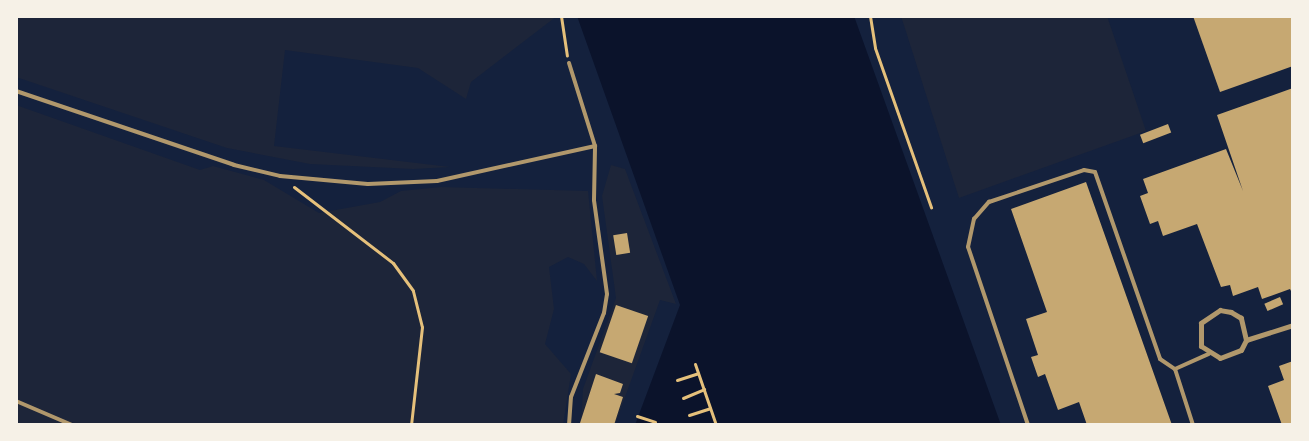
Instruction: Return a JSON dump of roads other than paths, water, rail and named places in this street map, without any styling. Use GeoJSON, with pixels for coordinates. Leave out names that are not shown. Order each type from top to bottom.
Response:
{"type":"FeatureCollection","features":[{"type":"Feature","properties":{"kind":"street"},"geometry":{"type":"LineString","coordinates":[[1246,340],[1241,318],[1220,310],[1201,323],[1201,346],[1209,354],[1231,357],[1246,340],[1293,325]]}},
{"type":"Feature","properties":{"kind":"lane"},"geometry":{"type":"LineString","coordinates":[[569,63],[594,146],[594,200],[607,294],[604,313],[571,397],[569,425]]}},
{"type":"Feature","properties":{"kind":"lane"},"geometry":{"type":"LineString","coordinates":[[16,91],[234,165],[280,176],[368,184],[437,182],[594,146]]}},
{"type":"Feature","properties":{"kind":"lane"},"geometry":{"type":"LineString","coordinates":[[1028,425],[968,247],[974,219],[989,202],[1084,170],[1095,172],[1160,359],[1175,369],[1193,425]]}},
{"type":"Feature","properties":{"kind":"lane"},"geometry":{"type":"LineString","coordinates":[[1175,369],[1209,354]]}},
{"type":"Feature","properties":{"kind":"lane"},"geometry":{"type":"LineString","coordinates":[[16,401],[72,425]]}}]}
